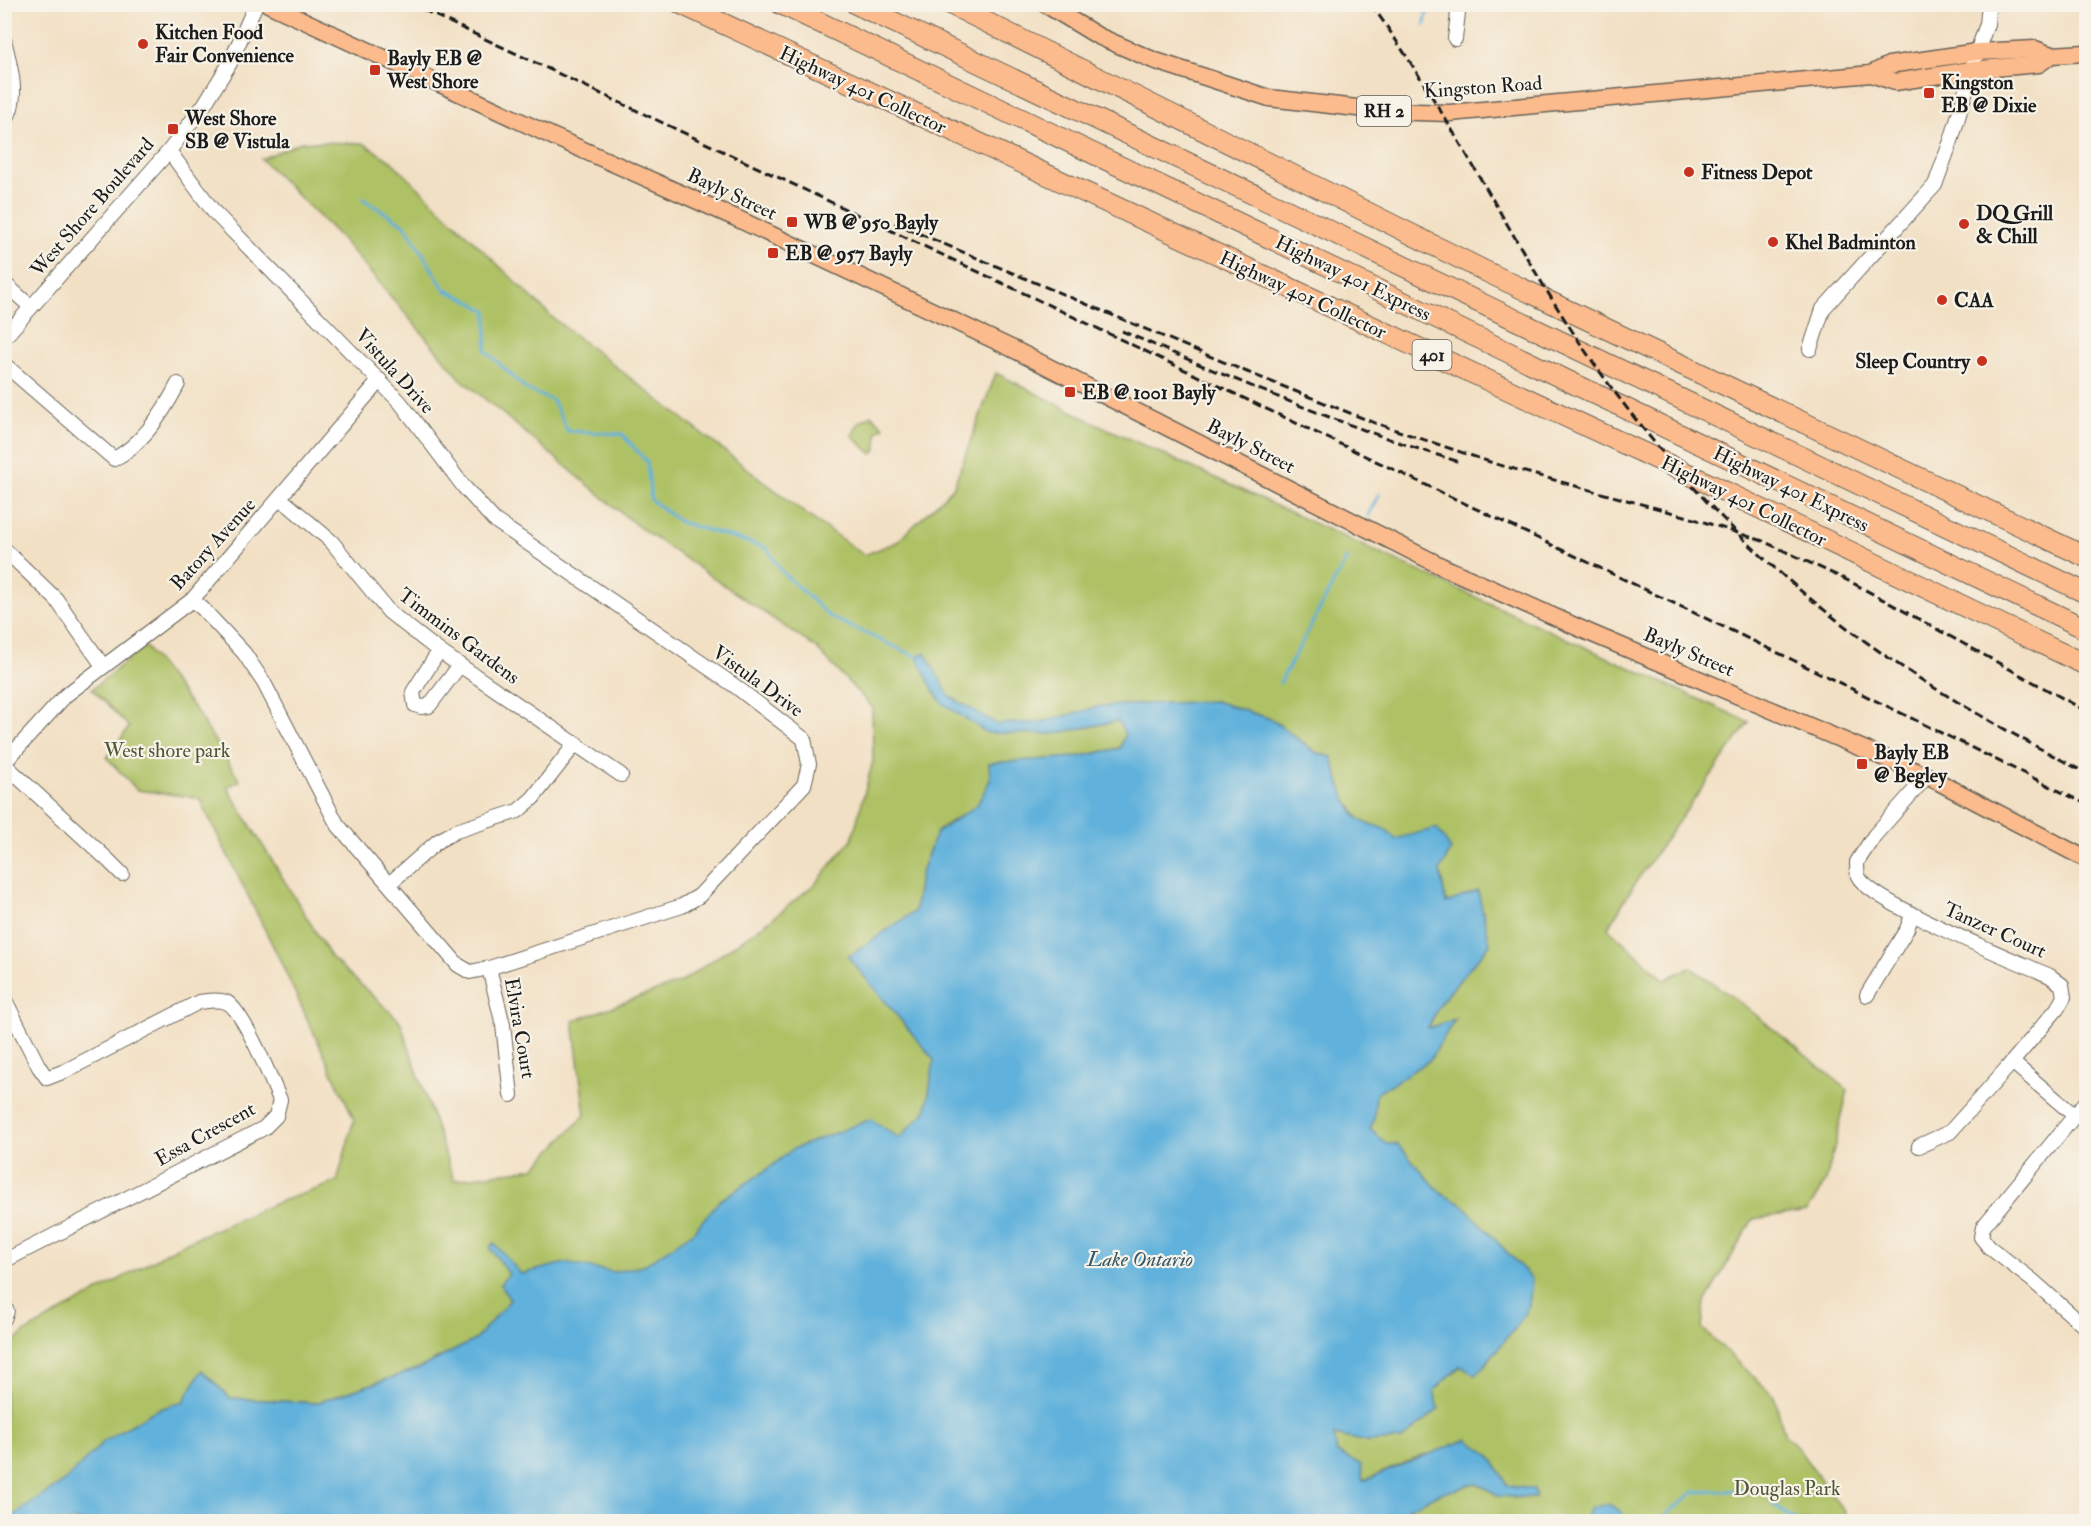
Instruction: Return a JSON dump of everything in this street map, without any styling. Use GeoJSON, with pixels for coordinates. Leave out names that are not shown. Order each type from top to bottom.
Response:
{"type":"FeatureCollection","features":[{"type":"Feature","properties":{"kind":"highway","name":"Highway 401 Collector"},"geometry":{"type":"LineString","coordinates":[[681,4],[1667,464],[2086,665]]}},
{"type":"Feature","properties":{"kind":"highway","name":"Highway 401 Express"},"geometry":{"type":"LineString","coordinates":[[781,4],[2086,629]]}},
{"type":"Feature","properties":{"kind":"highway","name":"Highway 401 Express"},"geometry":{"type":"LineString","coordinates":[[856,4],[2086,592]]}},
{"type":"Feature","properties":{"kind":"highway"},"geometry":{"type":"LineString","coordinates":[[950,4],[1485,271],[2086,557]]}},
{"type":"Feature","properties":{"kind":"main road","name":"Bayly Street"},"geometry":{"type":"LineString","coordinates":[[268,4],[554,137],[736,218],[1001,343],[1441,566],[1588,632],[1927,776],[2086,859]]}},
{"type":"Feature","properties":{"kind":"main road","name":"Kingston Road"},"geometry":{"type":"LineString","coordinates":[[1045,4],[1098,36],[1153,60],[1269,98],[1362,110],[1450,113],[1871,74],[1889,65],[1977,52],[2035,49],[2051,55],[2086,53]]}},
{"type":"Feature","properties":{"kind":"main road","name":"Kingston Road"},"geometry":{"type":"LineString","coordinates":[[1871,74],[1895,82],[1971,70],[2039,64],[2051,55]]}},
{"type":"Feature","properties":{"kind":"street","name":"West Shore Boulevard"},"geometry":{"type":"LineString","coordinates":[[4,338],[169,150],[204,105],[230,63],[256,4]]}},
{"type":"Feature","properties":{"kind":"street"},"geometry":{"type":"LineString","coordinates":[[1455,39],[1459,4]]}},
{"type":"Feature","properties":{"kind":"street"},"geometry":{"type":"LineString","coordinates":[[1810,349],[1823,309],[1935,185],[1987,24],[1989,4]]}},
{"type":"Feature","properties":{"kind":"street"},"geometry":{"type":"LineString","coordinates":[[4,40],[14,99],[4,122]]}},
{"type":"Feature","properties":{"kind":"street","name":"Vistula Drive"},"geometry":{"type":"LineString","coordinates":[[169,150],[214,212],[380,380],[423,431],[464,487],[494,520],[783,721],[804,739],[809,764],[804,785],[699,896],[682,906],[489,968],[470,972],[458,964],[337,824],[264,683],[244,653],[192,600]]}},
{"type":"Feature","properties":{"kind":"street"},"geometry":{"type":"LineString","coordinates":[[4,283],[31,307]]}},
{"type":"Feature","properties":{"kind":"street"},"geometry":{"type":"LineString","coordinates":[[4,364],[114,459],[129,451],[164,411],[178,384]]}},
{"type":"Feature","properties":{"kind":"street","name":"Batory Avenue"},"geometry":{"type":"LineString","coordinates":[[4,764],[66,696],[192,600],[380,380]]}},
{"type":"Feature","properties":{"kind":"street","name":"Timmins Gardens"},"geometry":{"type":"LineString","coordinates":[[280,498],[331,542],[389,612],[439,651],[621,775]]}},
{"type":"Feature","properties":{"kind":"street"},"geometry":{"type":"LineString","coordinates":[[5,551],[56,599],[103,666]]}},
{"type":"Feature","properties":{"kind":"street"},"geometry":{"type":"LineString","coordinates":[[439,651],[412,692],[415,705],[429,706],[460,665]]}},
{"type":"Feature","properties":{"kind":"street"},"geometry":{"type":"LineString","coordinates":[[389,884],[438,841],[456,831],[518,811],[533,798],[576,743]]}},
{"type":"Feature","properties":{"kind":"street"},"geometry":{"type":"LineString","coordinates":[[4,764],[122,874]]}},
{"type":"Feature","properties":{"kind":"street","name":"Tanzer Court"},"geometry":{"type":"LineString","coordinates":[[1919,1146],[1950,1132],[2057,1009],[2064,997],[2062,985],[2050,976],[1912,915],[1869,888],[1858,876],[1857,862],[1874,836],[1927,776]]}},
{"type":"Feature","properties":{"kind":"street"},"geometry":{"type":"LineString","coordinates":[[1867,995],[1907,928],[1912,915]]}},
{"type":"Feature","properties":{"kind":"street","name":"Elvira Court"},"geometry":{"type":"LineString","coordinates":[[489,968],[504,1025],[511,1095]]}},
{"type":"Feature","properties":{"kind":"street","name":"Essa Crescent"},"geometry":{"type":"LineString","coordinates":[[4,998],[39,1067],[47,1078],[199,1002],[214,1000],[229,1003],[242,1019],[280,1100],[276,1116],[264,1128],[4,1260]]}},
{"type":"Feature","properties":{"kind":"street"},"geometry":{"type":"LineString","coordinates":[[2012,1062],[2075,1116]]}},
{"type":"Feature","properties":{"kind":"street"},"geometry":{"type":"LineString","coordinates":[[2086,1102],[1983,1227],[1981,1237],[1989,1247],[2032,1280],[2086,1328]]}},
{"type":"Feature","properties":{"kind":"street"},"geometry":{"type":"LineString","coordinates":[[4,1306],[7,1311],[4,1319]]}},
{"type":"Feature","properties":{"kind":"green space"},"geometry":{"type":"Polygon","coordinates":[[[301,142],[363,143],[391,161],[554,319],[806,514],[864,555],[897,542],[953,488],[996,373],[1095,423],[1749,722],[1635,883],[1608,928],[1665,980],[1690,967],[1745,1006],[1848,1090],[1826,1181],[1807,1211],[1753,1219],[1705,1302],[1702,1328],[1774,1396],[1785,1436],[1794,1443],[1851,1521],[1406,1521],[1408,1508],[1436,1495],[1477,1483],[1499,1496],[1535,1498],[1534,1489],[1508,1486],[1490,1455],[1427,1454],[1362,1481],[1337,1453],[1334,1434],[1368,1442],[1461,1366],[1476,1375],[1516,1327],[1529,1306],[1532,1279],[1463,1205],[1442,1194],[1426,1176],[1330,1227],[1376,1094],[1427,1029],[1441,1002],[1490,944],[1446,903],[1440,871],[1403,859],[1360,820],[1343,795],[1332,757],[1317,753],[1271,719],[1215,701],[1164,705],[1083,728],[1119,721],[1125,734],[1120,748],[1055,759],[1042,769],[948,823],[936,833],[920,875],[915,911],[848,957],[1099,1032],[682,1275],[514,1299],[475,1340],[420,1368],[316,1403],[230,1398],[209,1377],[184,1401],[81,1465],[66,1480],[5,1522],[5,1349],[27,1331],[184,1243],[276,1203],[337,1182],[354,1119],[276,952],[199,798],[137,790],[107,758],[129,727],[92,689],[145,646],[196,711],[240,781],[227,787],[331,957],[400,1021],[454,1180],[534,1168],[585,1115],[573,1021],[681,982],[772,919],[817,882],[852,839],[873,761],[872,707],[816,648],[636,525],[461,379],[340,237],[261,159],[301,142]]]}},
{"type":"Feature","properties":{"kind":"green space"},"geometry":{"type":"Polygon","coordinates":[[[872,415],[884,427],[877,432],[877,449],[872,454],[852,436],[858,423],[872,415]]]}},
{"type":"Feature","properties":{"kind":"water","name":"Lake Ontario"},"geometry":{"type":"Polygon","coordinates":[[[925,652],[949,696],[997,724],[1042,722],[1101,706],[1215,701],[1271,719],[1317,753],[1332,757],[1347,802],[1362,821],[1383,828],[1395,839],[1437,828],[1451,849],[1440,871],[1446,903],[1478,891],[1490,944],[1441,1002],[1428,1028],[1455,1019],[1430,1060],[1376,1094],[1374,1121],[1370,1129],[1387,1144],[1397,1144],[1442,1194],[1463,1205],[1532,1279],[1529,1306],[1516,1327],[1476,1375],[1460,1366],[1434,1391],[1439,1409],[1401,1440],[1368,1442],[1334,1435],[1337,1453],[1361,1465],[1363,1481],[1467,1439],[1490,1455],[1508,1486],[1534,1489],[1536,1498],[1499,1496],[1477,1483],[1436,1495],[1409,1508],[1406,1522],[5,1521],[66,1480],[104,1441],[154,1411],[184,1401],[202,1370],[230,1398],[316,1403],[420,1368],[475,1340],[510,1300],[500,1284],[509,1274],[490,1248],[494,1243],[521,1274],[565,1263],[613,1272],[643,1266],[692,1233],[719,1201],[768,1169],[793,1149],[871,1119],[899,1138],[926,1111],[934,1060],[848,957],[915,911],[920,875],[936,833],[977,805],[990,780],[989,763],[1077,757],[1120,748],[1125,734],[1118,721],[1053,734],[987,733],[942,703],[917,657],[925,652]]]}},
{"type":"Feature","properties":{"kind":"water"},"geometry":{"type":"Polygon","coordinates":[[[1609,1504],[1622,1512],[1626,1521],[1585,1521],[1591,1508],[1609,1504]]]}},
{"type":"Feature","properties":{"kind":"waterway"},"geometry":{"type":"LineString","coordinates":[[1425,24],[1428,4]]}},
{"type":"Feature","properties":{"kind":"waterway"},"geometry":{"type":"LineString","coordinates":[[363,199],[405,225],[445,290],[487,311],[486,351],[526,389],[553,401],[568,431],[622,434],[647,462],[651,500],[680,522],[767,548],[781,571],[830,617],[917,657]]}},
{"type":"Feature","properties":{"kind":"waterway"},"geometry":{"type":"LineString","coordinates":[[1368,516],[1379,494]]}},
{"type":"Feature","properties":{"kind":"waterway"},"geometry":{"type":"LineString","coordinates":[[1280,683],[1347,558]]}},
{"type":"Feature","properties":{"kind":"waterway"},"geometry":{"type":"LineString","coordinates":[[1657,1522],[1694,1492],[1767,1489],[1773,1505],[1798,1522]]}},
{"type":"Feature","properties":{"kind":"railway"},"geometry":{"type":"LineString","coordinates":[[411,4],[1793,660],[2086,804]]}},
{"type":"Feature","properties":{"kind":"railway"},"geometry":{"type":"LineString","coordinates":[[1371,4],[1428,90],[1532,266],[1586,352],[1647,434],[1680,473],[1751,546],[1789,581],[1869,644],[1948,697],[2086,773]]}},
{"type":"Feature","properties":{"kind":"railway"},"geometry":{"type":"LineString","coordinates":[[882,218],[1247,372],[1375,423],[1496,464],[1685,516],[1763,541],[1851,582],[2086,711]]}},
{"type":"Feature","properties":{"kind":"railway"},"geometry":{"type":"LineString","coordinates":[[1122,331],[1331,418],[1460,462]]}},
{"type":"Feature","properties":{"kind":"place","name":"Kitchen Food Fair Convenience"},"geometry":{"type":"Point","coordinates":[143,44]}},
{"type":"Feature","properties":{"kind":"place","name":"Bayly EB @ West Shore"},"geometry":{"type":"Point","coordinates":[375,70]}},
{"type":"Feature","properties":{"kind":"place","name":"Kingston EB @ Dixie"},"geometry":{"type":"Point","coordinates":[1929,93]}},
{"type":"Feature","properties":{"kind":"place","name":"West Shore SB @ Vistula"},"geometry":{"type":"Point","coordinates":[173,129]}},
{"type":"Feature","properties":{"kind":"place","name":"Fitness Depot"},"geometry":{"type":"Point","coordinates":[1689,172]}},
{"type":"Feature","properties":{"kind":"place","name":"WB @ 950 Bayly"},"geometry":{"type":"Point","coordinates":[792,222]}},
{"type":"Feature","properties":{"kind":"place","name":"DQ Grill & Chill"},"geometry":{"type":"Point","coordinates":[1964,224]}},
{"type":"Feature","properties":{"kind":"place","name":"Khel Badminton"},"geometry":{"type":"Point","coordinates":[1773,242]}},
{"type":"Feature","properties":{"kind":"place","name":"EB @ 957 Bayly"},"geometry":{"type":"Point","coordinates":[773,253]}},
{"type":"Feature","properties":{"kind":"place","name":"CAA"},"geometry":{"type":"Point","coordinates":[1942,300]}},
{"type":"Feature","properties":{"kind":"place","name":"Sleep Country"},"geometry":{"type":"Point","coordinates":[1982,361]}},
{"type":"Feature","properties":{"kind":"place","name":"EB @ 1001 Bayly"},"geometry":{"type":"Point","coordinates":[1070,392]}},
{"type":"Feature","properties":{"kind":"place","name":"Bayly EB @ Begley"},"geometry":{"type":"Point","coordinates":[1862,764]}},
{"type":"Feature","properties":{"kind":"park label","name":"West shore park"},"geometry":{"type":"Point","coordinates":[167,750]}},
{"type":"Feature","properties":{"kind":"park label","name":"Douglas Park"},"geometry":{"type":"Point","coordinates":[1787,1488]}}]}
